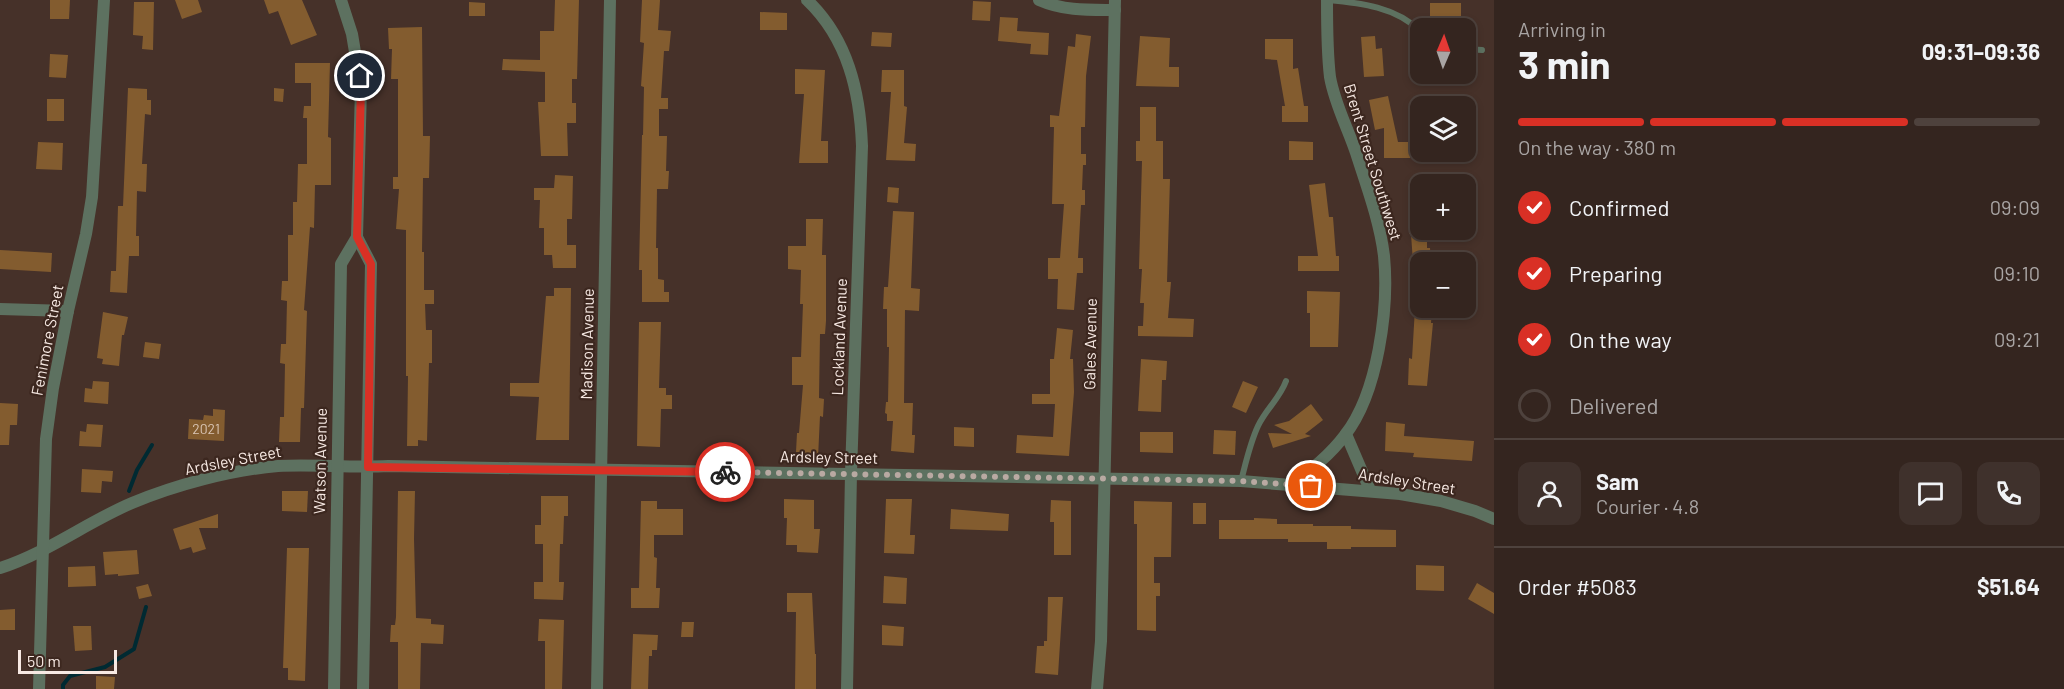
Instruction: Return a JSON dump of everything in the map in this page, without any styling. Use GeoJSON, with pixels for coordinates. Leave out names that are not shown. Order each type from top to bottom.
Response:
{"type":"FeatureCollection","features":[{"type":"Feature","properties":{"kind":"street","name":"Fenimore Street"},"geometry":{"type":"LineString","coordinates":[[39,689],[46,439],[53,388],[92,197],[104,0]]}},
{"type":"Feature","properties":{"kind":"street","name":"Watson Avenue"},"geometry":{"type":"LineString","coordinates":[[341,0],[352,34],[361,88],[357,237],[371,264],[363,689]]}},
{"type":"Feature","properties":{"kind":"street","name":"Madison Avenue"},"geometry":{"type":"LineString","coordinates":[[597,689],[610,0]]}},
{"type":"Feature","properties":{"kind":"street","name":"Lockland Avenue"},"geometry":{"type":"LineString","coordinates":[[807,0],[817,9],[837,38],[855,84],[861,114],[847,689]]}},
{"type":"Feature","properties":{"kind":"street"},"geometry":{"type":"LineString","coordinates":[[1040,0],[1070,10],[1115,5]]}},
{"type":"Feature","properties":{"kind":"street","name":"Brent Street Southwest"},"geometry":{"type":"LineString","coordinates":[[1292,484],[1321,463],[1346,434],[1357,417],[1375,364],[1382,323],[1384,255],[1358,156],[1334,94],[1330,77],[1327,0]]}},
{"type":"Feature","properties":{"kind":"street","name":"Gales Avenue"},"geometry":{"type":"LineString","coordinates":[[1097,689],[1101,641],[1115,5]]}},
{"type":"Feature","properties":{"kind":"street","name":"Watson Avenue"},"geometry":{"type":"LineString","coordinates":[[334,689],[341,264],[357,237]]}},
{"type":"Feature","properties":{"kind":"street"},"geometry":{"type":"LineString","coordinates":[[0,309],[68,311]]}},
{"type":"Feature","properties":{"kind":"street"},"geometry":{"type":"LineString","coordinates":[[1346,434],[1370,490]]}},
{"type":"Feature","properties":{"kind":"street","name":"Ardsley Street"},"geometry":{"type":"LineString","coordinates":[[0,568],[44,549],[133,503],[188,484],[277,466],[851,473],[1241,481],[1370,490],[1441,501],[1494,519]]}},
{"type":"Feature","properties":{"kind":"lane"},"geometry":{"type":"LineString","coordinates":[[1327,0],[1382,8],[1410,21]]}},
{"type":"Feature","properties":{"kind":"lane"},"geometry":{"type":"LineString","coordinates":[[1476,50],[1482,50]]}},
{"type":"Feature","properties":{"kind":"lane"},"geometry":{"type":"LineString","coordinates":[[1241,481],[1258,427],[1281,394],[1286,381]]}},
{"type":"Feature","properties":{"kind":"building"},"geometry":{"type":"Polygon","coordinates":[[[50,0],[70,0],[69,19],[50,19],[50,0]]]}},
{"type":"Feature","properties":{"kind":"building"},"geometry":{"type":"Polygon","coordinates":[[[175,0],[198,0],[202,12],[182,19],[175,0]]]}},
{"type":"Feature","properties":{"kind":"building"},"geometry":{"type":"Polygon","coordinates":[[[264,0],[302,0],[317,35],[291,45],[278,11],[269,14],[264,0]]]}},
{"type":"Feature","properties":{"kind":"building"},"geometry":{"type":"Polygon","coordinates":[[[555,0],[579,0],[577,79],[572,79],[572,103],[576,103],[576,123],[567,123],[568,156],[541,156],[538,102],[545,102],[545,72],[502,70],[503,59],[540,60],[540,31],[554,31],[555,0]]]}},
{"type":"Feature","properties":{"kind":"building"},"geometry":{"type":"Polygon","coordinates":[[[642,0],[660,0],[658,30],[671,31],[669,51],[664,51],[661,98],[668,98],[668,109],[659,109],[659,136],[667,136],[668,189],[657,189],[656,248],[658,248],[658,279],[664,280],[664,292],[669,292],[669,302],[642,302],[642,270],[639,270],[644,87],[641,86],[644,43],[640,42],[642,0]]]}},
{"type":"Feature","properties":{"kind":"building"},"geometry":{"type":"Polygon","coordinates":[[[973,1],[991,2],[990,21],[972,20],[973,1]]]}},
{"type":"Feature","properties":{"kind":"building"},"geometry":{"type":"Polygon","coordinates":[[[134,2],[154,2],[153,50],[142,49],[143,36],[133,35],[134,2]]]}},
{"type":"Feature","properties":{"kind":"building"},"geometry":{"type":"Polygon","coordinates":[[[469,2],[485,3],[485,16],[469,16],[469,2]]]}},
{"type":"Feature","properties":{"kind":"building"},"geometry":{"type":"Polygon","coordinates":[[[1430,3],[1461,3],[1461,18],[1430,18],[1430,3]]]}},
{"type":"Feature","properties":{"kind":"building"},"geometry":{"type":"Polygon","coordinates":[[[760,12],[787,13],[787,30],[760,30],[760,12]]]}},
{"type":"Feature","properties":{"kind":"building"},"geometry":{"type":"Polygon","coordinates":[[[1000,17],[1018,18],[1017,31],[1049,33],[1048,55],[1030,54],[1031,44],[998,41],[1000,17]]]}},
{"type":"Feature","properties":{"kind":"building"},"geometry":{"type":"Polygon","coordinates":[[[422,27],[423,136],[430,136],[429,178],[423,178],[422,252],[424,252],[424,290],[434,290],[434,304],[425,304],[426,330],[432,330],[432,363],[429,363],[427,441],[418,440],[418,446],[407,446],[406,230],[396,229],[399,189],[393,189],[393,177],[398,177],[398,79],[391,79],[392,49],[389,49],[388,28],[422,27]]]}},
{"type":"Feature","properties":{"kind":"building"},"geometry":{"type":"Polygon","coordinates":[[[872,32],[892,33],[891,47],[871,46],[872,32]]]}},
{"type":"Feature","properties":{"kind":"building"},"geometry":{"type":"Polygon","coordinates":[[[1076,34],[1091,36],[1086,76],[1085,127],[1081,127],[1081,154],[1086,154],[1086,165],[1083,165],[1082,190],[1085,190],[1085,205],[1081,205],[1078,258],[1083,258],[1083,273],[1077,273],[1074,310],[1057,309],[1058,279],[1048,279],[1048,258],[1060,258],[1064,204],[1052,204],[1054,127],[1050,127],[1050,115],[1059,116],[1068,46],[1075,47],[1076,34]]]}},
{"type":"Feature","properties":{"kind":"building"},"geometry":{"type":"Polygon","coordinates":[[[1140,36],[1170,38],[1169,67],[1179,67],[1179,87],[1136,86],[1140,36]]]}},
{"type":"Feature","properties":{"kind":"building"},"geometry":{"type":"Polygon","coordinates":[[[1375,36],[1376,49],[1382,48],[1384,76],[1364,77],[1361,37],[1375,36]]]}},
{"type":"Feature","properties":{"kind":"building"},"geometry":{"type":"Polygon","coordinates":[[[1265,39],[1293,39],[1293,69],[1298,68],[1304,106],[1308,106],[1308,122],[1282,122],[1282,106],[1285,106],[1277,60],[1265,59],[1265,39]]]}},
{"type":"Feature","properties":{"kind":"building"},"geometry":{"type":"Polygon","coordinates":[[[50,54],[68,55],[66,78],[49,77],[50,54]]]}},
{"type":"Feature","properties":{"kind":"building"},"geometry":{"type":"Polygon","coordinates":[[[295,63],[330,63],[328,137],[331,138],[331,185],[315,185],[314,228],[310,227],[304,310],[307,311],[304,408],[301,408],[300,442],[279,442],[280,417],[284,417],[285,364],[280,363],[281,344],[286,344],[287,301],[281,300],[282,281],[288,281],[288,235],[293,235],[293,202],[297,202],[298,164],[307,164],[307,118],[303,118],[304,106],[311,106],[311,83],[295,83],[295,63]]]}},
{"type":"Feature","properties":{"kind":"building"},"geometry":{"type":"Polygon","coordinates":[[[795,69],[825,70],[821,141],[828,141],[828,163],[799,163],[804,94],[795,94],[795,69]]]}},
{"type":"Feature","properties":{"kind":"building"},"geometry":{"type":"Polygon","coordinates":[[[882,70],[904,70],[904,106],[907,107],[904,143],[916,144],[915,161],[886,160],[891,92],[881,92],[882,70]]]}},
{"type":"Feature","properties":{"kind":"building"},"geometry":{"type":"Polygon","coordinates":[[[128,88],[147,89],[147,100],[151,100],[151,115],[145,114],[142,164],[147,164],[146,192],[137,191],[136,236],[139,236],[139,256],[129,256],[127,293],[110,292],[111,271],[116,271],[118,206],[123,206],[128,88]]]}},
{"type":"Feature","properties":{"kind":"building"},"geometry":{"type":"Polygon","coordinates":[[[274,88],[284,89],[283,102],[274,101],[274,88]]]}},
{"type":"Feature","properties":{"kind":"building"},"geometry":{"type":"Polygon","coordinates":[[[1388,96],[1398,142],[1410,142],[1410,158],[1384,158],[1384,128],[1375,130],[1369,100],[1388,96]]]}},
{"type":"Feature","properties":{"kind":"building"},"geometry":{"type":"Polygon","coordinates":[[[47,99],[64,99],[64,121],[47,121],[47,99]]]}},
{"type":"Feature","properties":{"kind":"building"},"geometry":{"type":"Polygon","coordinates":[[[1140,107],[1156,107],[1156,141],[1163,141],[1163,179],[1170,179],[1167,282],[1171,282],[1168,318],[1194,319],[1193,337],[1138,336],[1138,326],[1143,326],[1144,303],[1140,303],[1142,269],[1139,269],[1142,161],[1136,161],[1136,141],[1140,141],[1140,107]]]}},
{"type":"Feature","properties":{"kind":"building"},"geometry":{"type":"Polygon","coordinates":[[[1289,141],[1313,142],[1313,160],[1289,160],[1289,141]]]}},
{"type":"Feature","properties":{"kind":"building"},"geometry":{"type":"Polygon","coordinates":[[[38,142],[63,143],[62,170],[36,169],[38,142]]]}},
{"type":"Feature","properties":{"kind":"building"},"geometry":{"type":"Polygon","coordinates":[[[555,175],[573,176],[572,219],[567,219],[567,245],[576,245],[576,268],[553,268],[552,255],[544,255],[544,228],[539,228],[540,200],[534,200],[534,188],[554,188],[555,175]]]}},
{"type":"Feature","properties":{"kind":"building"},"geometry":{"type":"Polygon","coordinates":[[[1325,183],[1329,217],[1333,217],[1339,271],[1298,271],[1298,256],[1318,256],[1309,185],[1325,183]]]}},
{"type":"Feature","properties":{"kind":"building"},"geometry":{"type":"Polygon","coordinates":[[[888,187],[899,188],[898,203],[887,202],[888,187]]]}},
{"type":"Feature","properties":{"kind":"building"},"geometry":{"type":"Polygon","coordinates":[[[893,211],[914,212],[911,288],[920,289],[919,311],[905,310],[904,403],[913,403],[914,453],[891,451],[893,421],[887,421],[885,413],[886,402],[888,402],[889,347],[887,347],[887,309],[883,309],[884,287],[888,287],[893,211]]]}},
{"type":"Feature","properties":{"kind":"building"},"geometry":{"type":"Polygon","coordinates":[[[806,219],[823,219],[822,255],[826,255],[826,321],[825,334],[820,334],[819,398],[824,399],[823,417],[820,416],[818,458],[804,458],[804,452],[796,452],[803,385],[792,385],[792,357],[801,357],[803,304],[800,304],[801,270],[788,269],[788,246],[806,246],[806,219]]]}},
{"type":"Feature","properties":{"kind":"building"},"geometry":{"type":"Polygon","coordinates":[[[1411,240],[1427,240],[1427,248],[1430,248],[1430,252],[1412,252],[1411,240]]]}},
{"type":"Feature","properties":{"kind":"building"},"geometry":{"type":"Polygon","coordinates":[[[0,250],[52,253],[51,272],[0,269],[0,250]]]}},
{"type":"Feature","properties":{"kind":"building"},"geometry":{"type":"Polygon","coordinates":[[[554,288],[571,288],[569,440],[536,440],[539,397],[510,396],[510,383],[539,383],[546,296],[554,296],[554,288]]]}},
{"type":"Feature","properties":{"kind":"building"},"geometry":{"type":"Polygon","coordinates":[[[1307,291],[1340,292],[1338,347],[1310,347],[1310,313],[1307,313],[1307,291]]]}},
{"type":"Feature","properties":{"kind":"building"},"geometry":{"type":"Polygon","coordinates":[[[103,312],[128,317],[124,335],[122,335],[119,366],[102,364],[103,359],[97,358],[103,312]]]}},
{"type":"Feature","properties":{"kind":"building"},"geometry":{"type":"Polygon","coordinates":[[[1414,318],[1431,318],[1431,323],[1433,323],[1427,386],[1408,385],[1409,358],[1412,359],[1414,318]]]}},
{"type":"Feature","properties":{"kind":"building"},"geometry":{"type":"Polygon","coordinates":[[[639,322],[661,322],[659,388],[666,388],[666,395],[672,395],[672,409],[661,409],[660,447],[637,446],[639,322]]]}},
{"type":"Feature","properties":{"kind":"building"},"geometry":{"type":"Polygon","coordinates":[[[1057,328],[1073,330],[1070,359],[1073,359],[1074,392],[1069,456],[1016,453],[1017,435],[1053,437],[1055,404],[1032,404],[1032,394],[1050,394],[1050,359],[1054,359],[1057,328]]]}},
{"type":"Feature","properties":{"kind":"building"},"geometry":{"type":"Polygon","coordinates":[[[145,342],[161,344],[159,359],[143,357],[145,342]]]}},
{"type":"Feature","properties":{"kind":"building"},"geometry":{"type":"Polygon","coordinates":[[[1141,359],[1167,361],[1166,380],[1162,380],[1161,412],[1138,411],[1141,359]]]}},
{"type":"Feature","properties":{"kind":"building"},"geometry":{"type":"Polygon","coordinates":[[[93,381],[109,382],[108,404],[84,402],[85,388],[92,389],[93,381]]]}},
{"type":"Feature","properties":{"kind":"building"},"geometry":{"type":"Polygon","coordinates":[[[1243,381],[1258,387],[1246,413],[1232,407],[1243,381]]]}},
{"type":"Feature","properties":{"kind":"building"},"geometry":{"type":"Polygon","coordinates":[[[0,403],[18,404],[17,425],[10,425],[9,445],[0,445],[0,403]]]}},
{"type":"Feature","properties":{"kind":"building"},"geometry":{"type":"Polygon","coordinates":[[[1311,404],[1323,420],[1305,434],[1311,436],[1273,448],[1268,433],[1292,434],[1274,425],[1289,421],[1311,404]]]}},
{"type":"Feature","properties":{"kind":"building"},"geometry":{"type":"Polygon","coordinates":[[[213,409],[225,410],[224,441],[188,439],[189,419],[203,420],[204,415],[213,416],[213,409]]]}},
{"type":"Feature","properties":{"kind":"building"},"geometry":{"type":"Polygon","coordinates":[[[1386,422],[1405,424],[1404,436],[1474,441],[1472,461],[1413,457],[1414,453],[1385,451],[1386,422]]]}},
{"type":"Feature","properties":{"kind":"building"},"geometry":{"type":"Polygon","coordinates":[[[87,424],[103,425],[101,447],[79,446],[80,431],[86,432],[87,424]]]}},
{"type":"Feature","properties":{"kind":"building"},"geometry":{"type":"Polygon","coordinates":[[[954,427],[974,428],[974,447],[954,446],[954,427]]]}},
{"type":"Feature","properties":{"kind":"building"},"geometry":{"type":"Polygon","coordinates":[[[1214,430],[1236,431],[1235,455],[1213,454],[1214,430]]]}},
{"type":"Feature","properties":{"kind":"building"},"geometry":{"type":"Polygon","coordinates":[[[1140,432],[1173,432],[1173,453],[1140,452],[1140,432]]]}},
{"type":"Feature","properties":{"kind":"building"},"geometry":{"type":"Polygon","coordinates":[[[82,469],[113,471],[112,482],[102,481],[101,493],[81,492],[82,469]]]}},
{"type":"Feature","properties":{"kind":"building"},"geometry":{"type":"Polygon","coordinates":[[[282,491],[308,491],[307,512],[282,511],[282,491]]]}},
{"type":"Feature","properties":{"kind":"building"},"geometry":{"type":"Polygon","coordinates":[[[398,491],[415,491],[416,618],[431,619],[431,624],[444,625],[443,644],[421,643],[420,689],[398,689],[398,642],[390,642],[391,625],[395,625],[396,617],[398,491]]]}},
{"type":"Feature","properties":{"kind":"building"},"geometry":{"type":"Polygon","coordinates":[[[541,496],[568,496],[568,516],[564,516],[563,544],[560,544],[559,582],[564,582],[563,600],[534,599],[534,582],[543,582],[543,544],[535,544],[535,525],[541,525],[541,496]]]}},
{"type":"Feature","properties":{"kind":"building"},"geometry":{"type":"Polygon","coordinates":[[[784,499],[814,500],[814,529],[820,529],[818,553],[797,552],[797,545],[786,545],[787,518],[784,518],[784,499]]]}},
{"type":"Feature","properties":{"kind":"building"},"geometry":{"type":"Polygon","coordinates":[[[886,499],[912,499],[910,535],[915,535],[914,554],[884,553],[886,499]]]}},
{"type":"Feature","properties":{"kind":"building"},"geometry":{"type":"Polygon","coordinates":[[[1051,500],[1071,501],[1071,555],[1054,555],[1054,522],[1050,522],[1051,500]]]}},
{"type":"Feature","properties":{"kind":"building"},"geometry":{"type":"Polygon","coordinates":[[[641,501],[657,501],[657,509],[683,509],[683,535],[654,535],[654,557],[657,558],[656,588],[660,588],[659,608],[631,608],[631,588],[639,588],[641,501]]]}},
{"type":"Feature","properties":{"kind":"building"},"geometry":{"type":"Polygon","coordinates":[[[1134,501],[1172,502],[1171,557],[1154,557],[1154,583],[1160,583],[1160,596],[1156,596],[1156,631],[1137,630],[1137,524],[1134,524],[1134,501]]]}},
{"type":"Feature","properties":{"kind":"building"},"geometry":{"type":"Polygon","coordinates":[[[1193,503],[1206,503],[1206,524],[1193,524],[1193,503]]]}},
{"type":"Feature","properties":{"kind":"building"},"geometry":{"type":"Polygon","coordinates":[[[951,509],[1009,514],[1008,531],[950,529],[951,509]]]}},
{"type":"Feature","properties":{"kind":"building"},"geometry":{"type":"Polygon","coordinates":[[[218,514],[218,528],[199,528],[206,549],[193,553],[191,547],[180,550],[173,529],[218,514]]]}},
{"type":"Feature","properties":{"kind":"building"},"geometry":{"type":"Polygon","coordinates":[[[1254,518],[1277,519],[1277,524],[1313,524],[1313,526],[1351,526],[1351,529],[1396,530],[1396,547],[1327,549],[1327,542],[1288,542],[1288,539],[1219,539],[1219,520],[1254,520],[1254,518]]]}},
{"type":"Feature","properties":{"kind":"building"},"geometry":{"type":"Polygon","coordinates":[[[287,548],[309,548],[305,681],[288,680],[288,668],[283,668],[287,548]]]}},
{"type":"Feature","properties":{"kind":"building"},"geometry":{"type":"Polygon","coordinates":[[[137,550],[139,574],[105,575],[103,552],[137,550]]]}},
{"type":"Feature","properties":{"kind":"building"},"geometry":{"type":"Polygon","coordinates":[[[1416,565],[1444,566],[1444,591],[1416,590],[1416,565]]]}},
{"type":"Feature","properties":{"kind":"building"},"geometry":{"type":"Polygon","coordinates":[[[95,566],[96,586],[68,587],[68,567],[95,566]]]}},
{"type":"Feature","properties":{"kind":"building"},"geometry":{"type":"Polygon","coordinates":[[[884,576],[907,578],[906,604],[883,603],[884,576]]]}},
{"type":"Feature","properties":{"kind":"building"},"geometry":{"type":"Polygon","coordinates":[[[1477,583],[1494,593],[1494,614],[1468,599],[1477,583]]]}},
{"type":"Feature","properties":{"kind":"building"},"geometry":{"type":"Polygon","coordinates":[[[148,584],[152,596],[139,599],[136,587],[148,584]]]}},
{"type":"Feature","properties":{"kind":"building"},"geometry":{"type":"Polygon","coordinates":[[[787,593],[812,593],[816,689],[795,689],[796,612],[787,612],[787,593]]]}},
{"type":"Feature","properties":{"kind":"building"},"geometry":{"type":"Polygon","coordinates":[[[1048,597],[1063,597],[1058,675],[1035,673],[1037,646],[1044,646],[1044,641],[1047,641],[1048,597]]]}},
{"type":"Feature","properties":{"kind":"building"},"geometry":{"type":"Polygon","coordinates":[[[15,609],[15,630],[0,630],[0,610],[15,609]]]}},
{"type":"Feature","properties":{"kind":"building"},"geometry":{"type":"Polygon","coordinates":[[[539,619],[564,620],[562,689],[545,689],[545,641],[538,641],[539,619]]]}},
{"type":"Feature","properties":{"kind":"building"},"geometry":{"type":"Polygon","coordinates":[[[682,622],[694,622],[693,637],[681,637],[682,622]]]}},
{"type":"Feature","properties":{"kind":"building"},"geometry":{"type":"Polygon","coordinates":[[[882,625],[904,627],[903,646],[882,645],[882,625]]]}},
{"type":"Feature","properties":{"kind":"building"},"geometry":{"type":"Polygon","coordinates":[[[73,626],[91,626],[92,650],[75,651],[73,626]]]}},
{"type":"Feature","properties":{"kind":"building"},"geometry":{"type":"Polygon","coordinates":[[[633,634],[658,635],[657,650],[652,650],[652,656],[649,656],[648,689],[631,689],[633,634]]]}},
{"type":"Feature","properties":{"kind":"building"},"geometry":{"type":"Polygon","coordinates":[[[96,676],[115,677],[114,689],[96,689],[96,676]]]}},
{"type":"Feature","properties":{"kind":"waterway"},"geometry":{"type":"LineString","coordinates":[[129,491],[137,470],[152,445]]}},
{"type":"Feature","properties":{"kind":"waterway"},"geometry":{"type":"LineString","coordinates":[[63,689],[63,685],[70,676],[105,667],[134,649],[146,607]]}},
{"type":"Feature","properties":{"kind":"way so far"},"geometry":{"type":"LineString","coordinates":[[725,472],[1241,481],[1311,486]]}},
{"type":"Feature","properties":{"kind":"route"},"geometry":{"type":"LineString","coordinates":[[360,76],[357,237],[371,264],[368,467],[725,472]]}}]}
